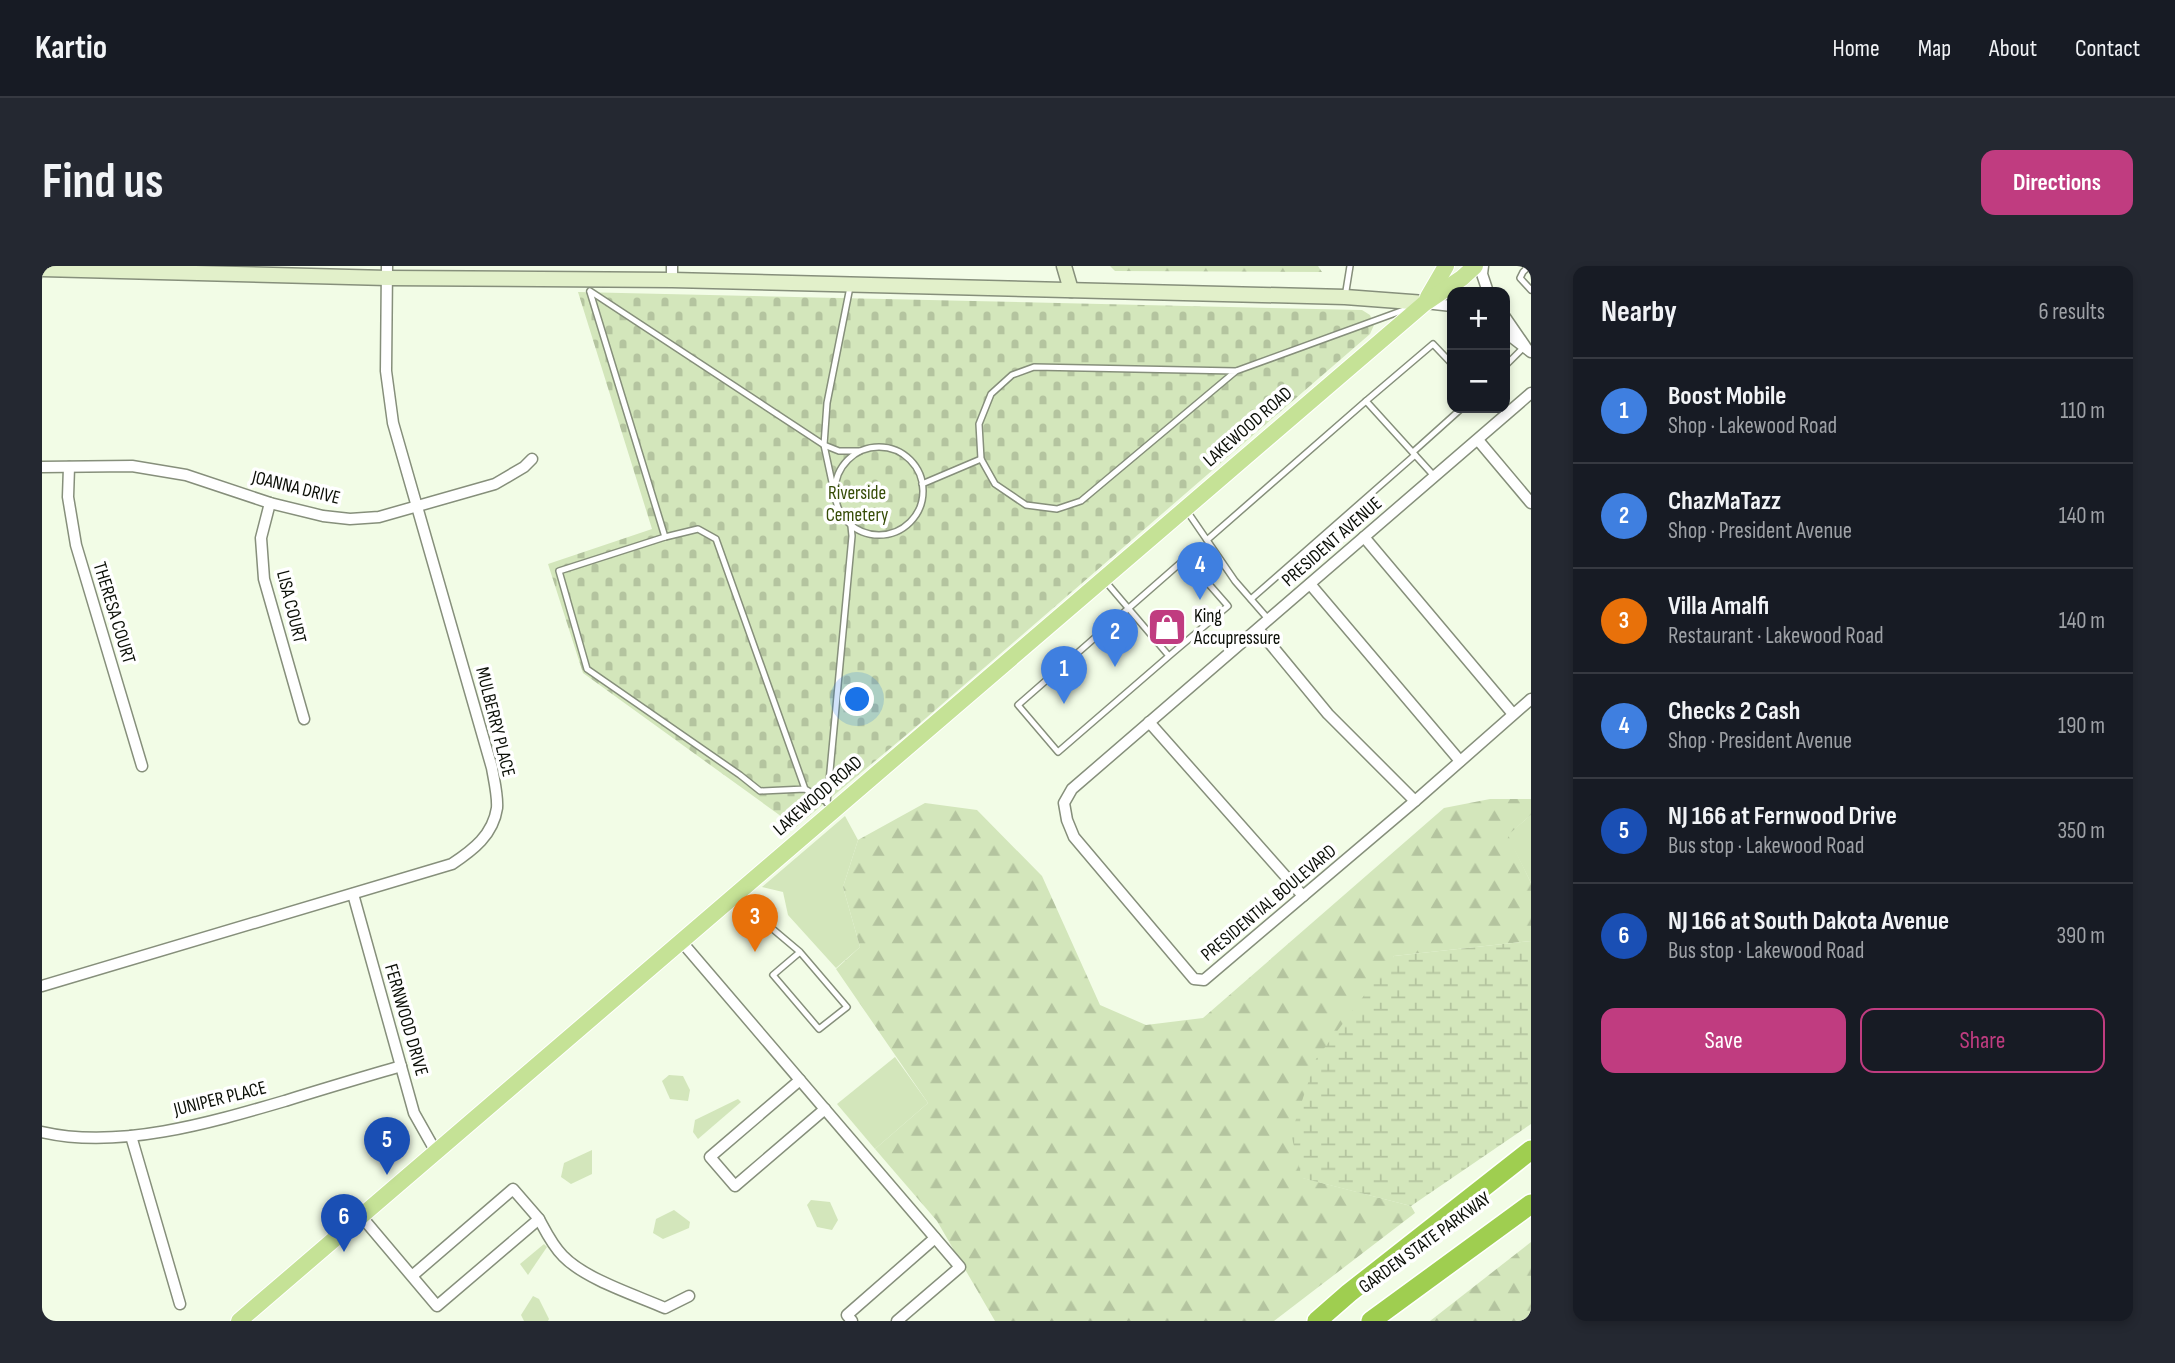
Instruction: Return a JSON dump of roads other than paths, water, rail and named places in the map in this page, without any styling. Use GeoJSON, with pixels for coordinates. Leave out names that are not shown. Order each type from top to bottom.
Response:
{"type":"FeatureCollection","features":[{"type":"Feature","properties":{"kind":"highway"},"geometry":{"type":"LineString","coordinates":[[1318,1321],[1531,1150]]}},
{"type":"Feature","properties":{"kind":"highway","name":"GARDEN STATE PARKWAY"},"geometry":{"type":"LineString","coordinates":[[1318,1321],[1531,1166]]}},
{"type":"Feature","properties":{"kind":"highway","name":"GARDEN STATE PARKWAY"},"geometry":{"type":"LineString","coordinates":[[1371,1321],[1531,1206]]}},
{"type":"Feature","properties":{"kind":"main road"},"geometry":{"type":"LineString","coordinates":[[1064,266],[1071,290]]}},
{"type":"Feature","properties":{"kind":"main road","name":"LAKEWOOD ROAD"},"geometry":{"type":"LineString","coordinates":[[1425,303],[1446,266]]}},
{"type":"Feature","properties":{"kind":"main road","name":"LAKEWOOD ROAD"},"geometry":{"type":"LineString","coordinates":[[239,1321],[733,896],[829,807],[1104,579],[1425,303],[1475,266]]}},
{"type":"Feature","properties":{"kind":"main road"},"geometry":{"type":"LineString","coordinates":[[42,269],[387,272],[588,285],[672,273],[851,284],[1345,296],[1425,303]]}},
{"type":"Feature","properties":{"kind":"street"},"geometry":{"type":"LineString","coordinates":[[1483,266],[1482,274],[1486,287]]}},
{"type":"Feature","properties":{"kind":"street","name":"MULBERRY PLACE"},"geometry":{"type":"LineString","coordinates":[[42,986],[452,864],[474,849],[489,832],[497,807],[492,768],[393,423],[386,371],[387,272]]}},
{"type":"Feature","properties":{"kind":"street"},"geometry":{"type":"LineString","coordinates":[[1425,303],[1447,305]]}},
{"type":"Feature","properties":{"kind":"street"},"geometry":{"type":"LineString","coordinates":[[1510,324],[1528,349]]}},
{"type":"Feature","properties":{"kind":"street"},"geometry":{"type":"LineString","coordinates":[[1510,336],[1528,349]]}},
{"type":"Feature","properties":{"kind":"street","name":"PRESIDENT AVENUE"},"geometry":{"type":"LineString","coordinates":[[1063,803],[1072,789],[1531,393]]}},
{"type":"Feature","properties":{"kind":"street"},"geometry":{"type":"LineString","coordinates":[[1478,440],[1531,503]]}},
{"type":"Feature","properties":{"kind":"street","name":"JOANNA DRIVE"},"geometry":{"type":"LineString","coordinates":[[42,467],[132,466],[186,475],[271,503],[323,516],[350,519],[379,517],[495,484],[524,467],[532,459]]}},
{"type":"Feature","properties":{"kind":"street","name":"THERESA COURT"},"geometry":{"type":"LineString","coordinates":[[69,467],[68,497],[76,545],[142,766]]}},
{"type":"Feature","properties":{"kind":"street","name":"LISA COURT"},"geometry":{"type":"LineString","coordinates":[[271,503],[261,538],[264,579],[304,719]]}},
{"type":"Feature","properties":{"kind":"street"},"geometry":{"type":"LineString","coordinates":[[1364,537],[1513,714]]}},
{"type":"Feature","properties":{"kind":"street"},"geometry":{"type":"LineString","coordinates":[[1310,584],[1461,761]]}},
{"type":"Feature","properties":{"kind":"street"},"geometry":{"type":"LineString","coordinates":[[1258,629],[1328,714],[1415,801]]}},
{"type":"Feature","properties":{"kind":"street","name":"PRESIDENTIAL BOULEVARD"},"geometry":{"type":"LineString","coordinates":[[1063,803],[1074,837],[1194,979],[1208,978],[1531,699]]}},
{"type":"Feature","properties":{"kind":"street"},"geometry":{"type":"LineString","coordinates":[[1149,722],[1303,896]]}},
{"type":"Feature","properties":{"kind":"street","name":"FERNWOOD DRIVE"},"geometry":{"type":"LineString","coordinates":[[353,894],[414,1113],[436,1152]]}},
{"type":"Feature","properties":{"kind":"street"},"geometry":{"type":"LineString","coordinates":[[681,941],[960,1267],[897,1321]]}},
{"type":"Feature","properties":{"kind":"street","name":"JUNIPER PLACE"},"geometry":{"type":"LineString","coordinates":[[42,1132],[57,1136],[131,1136],[227,1118],[401,1066]]}},
{"type":"Feature","properties":{"kind":"street"},"geometry":{"type":"LineString","coordinates":[[800,1080],[710,1157],[735,1186],[825,1109]]}},
{"type":"Feature","properties":{"kind":"street"},"geometry":{"type":"LineString","coordinates":[[131,1136],[180,1304]]}},
{"type":"Feature","properties":{"kind":"street"},"geometry":{"type":"LineString","coordinates":[[412,1276],[513,1189],[539,1219],[564,1257],[586,1273],[665,1308],[689,1296]]}},
{"type":"Feature","properties":{"kind":"street"},"geometry":{"type":"LineString","coordinates":[[360,1216],[437,1306],[539,1219]]}},
{"type":"Feature","properties":{"kind":"street"},"geometry":{"type":"LineString","coordinates":[[852,1321],[846,1315],[935,1238]]}},
{"type":"Feature","properties":{"kind":"lane"},"geometry":{"type":"LineString","coordinates":[[1345,296],[1350,266]]}},
{"type":"Feature","properties":{"kind":"lane"},"geometry":{"type":"LineString","coordinates":[[1529,266],[1520,278],[1531,290]]}},
{"type":"Feature","properties":{"kind":"lane"},"geometry":{"type":"LineString","coordinates":[[835,501],[837,475],[850,457],[873,447],[898,451],[909,459],[922,484],[922,499],[917,514],[907,525],[894,533],[879,536],[864,533],[851,526],[835,501],[824,445],[827,403],[851,284]]}},
{"type":"Feature","properties":{"kind":"lane"},"geometry":{"type":"LineString","coordinates":[[588,285],[824,445],[839,452],[860,451]]}},
{"type":"Feature","properties":{"kind":"lane"},"geometry":{"type":"LineString","coordinates":[[588,285],[665,537]]}},
{"type":"Feature","properties":{"kind":"lane"},"geometry":{"type":"LineString","coordinates":[[1236,371],[1034,367],[1012,374],[991,394],[979,424],[981,459],[995,484],[1026,505],[1057,509],[1082,500],[1236,371],[1425,303]]}},
{"type":"Feature","properties":{"kind":"lane"},"geometry":{"type":"LineString","coordinates":[[1207,540],[1433,344],[1447,359]]}},
{"type":"Feature","properties":{"kind":"lane"},"geometry":{"type":"LineString","coordinates":[[1510,362],[1528,349]]}},
{"type":"Feature","properties":{"kind":"lane"},"geometry":{"type":"LineString","coordinates":[[1366,401],[1435,477]]}},
{"type":"Feature","properties":{"kind":"lane"},"geometry":{"type":"LineString","coordinates":[[1251,599],[1457,413]]}},
{"type":"Feature","properties":{"kind":"lane"},"geometry":{"type":"LineString","coordinates":[[922,484],[981,459]]}},
{"type":"Feature","properties":{"kind":"lane"},"geometry":{"type":"LineString","coordinates":[[1185,508],[1236,581],[1269,620]]}},
{"type":"Feature","properties":{"kind":"lane"},"geometry":{"type":"LineString","coordinates":[[829,807],[851,526]]}},
{"type":"Feature","properties":{"kind":"lane"},"geometry":{"type":"LineString","coordinates":[[806,789],[760,791],[587,668],[559,571],[698,528],[716,539],[806,789],[829,807]]}},
{"type":"Feature","properties":{"kind":"lane"},"geometry":{"type":"LineString","coordinates":[[1186,558],[1228,606],[1058,752],[1018,705],[1128,609],[1186,558]]}},
{"type":"Feature","properties":{"kind":"lane"},"geometry":{"type":"LineString","coordinates":[[1104,579],[1169,656]]}},
{"type":"Feature","properties":{"kind":"lane"},"geometry":{"type":"LineString","coordinates":[[733,896],[800,952],[847,1007],[819,1029],[773,975],[800,952]]}},
{"type":"Feature","properties":{"kind":"place","name":"Checks 2 Cash"},"geometry":{"type":"Point","coordinates":[1200,600]}},
{"type":"Feature","properties":{"kind":"place","name":"King Accupressure"},"geometry":{"type":"Point","coordinates":[1167,627]}},
{"type":"Feature","properties":{"kind":"place","name":"ChazMaTazz"},"geometry":{"type":"Point","coordinates":[1115,667]}},
{"type":"Feature","properties":{"kind":"place","name":"Boost Mobile"},"geometry":{"type":"Point","coordinates":[1064,704]}},
{"type":"Feature","properties":{"kind":"place","name":"Villa Amalfi"},"geometry":{"type":"Point","coordinates":[755,952]}},
{"type":"Feature","properties":{"kind":"place","name":"NJ 166 at Fernwood Drive"},"geometry":{"type":"Point","coordinates":[387,1175]}},
{"type":"Feature","properties":{"kind":"place","name":"NJ 166 at South Dakota Avenue"},"geometry":{"type":"Point","coordinates":[344,1252]}},
{"type":"Feature","properties":{"kind":"park label","name":"Riverside Cemetery"},"geometry":{"type":"Point","coordinates":[857,504]}}]}
